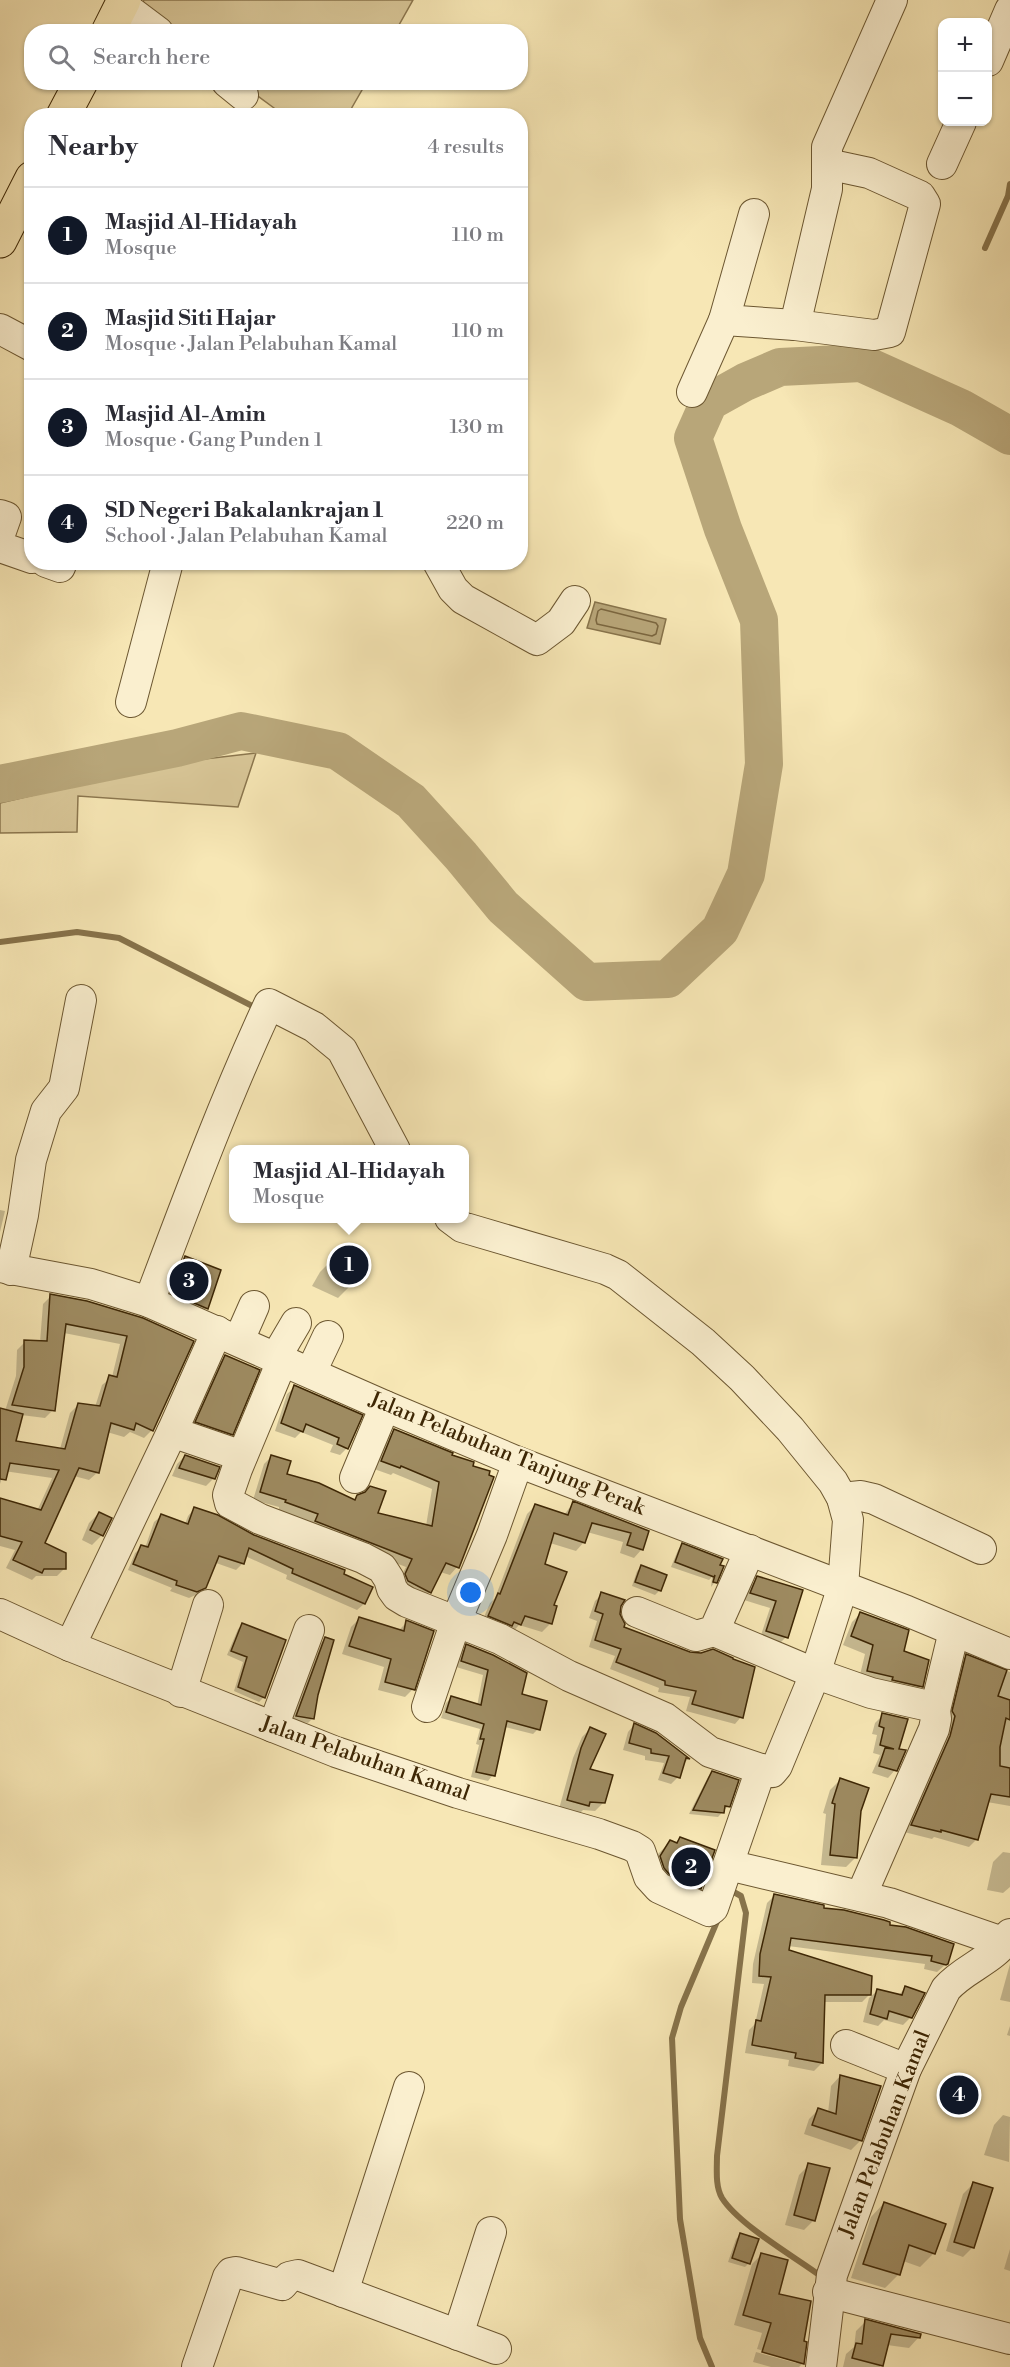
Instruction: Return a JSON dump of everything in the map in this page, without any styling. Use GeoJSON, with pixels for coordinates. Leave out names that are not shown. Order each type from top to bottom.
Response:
{"type":"FeatureCollection","features":[{"type":"Feature","properties":{"kind":"main road"},"geometry":{"type":"LineString","coordinates":[[67,108],[77,90]]}},
{"type":"Feature","properties":{"kind":"main road"},"geometry":{"type":"LineString","coordinates":[[15,224],[24,200]]}},
{"type":"Feature","properties":{"kind":"street"},"geometry":{"type":"LineString","coordinates":[[795,325],[827,189],[827,147],[892,0]]}},
{"type":"Feature","properties":{"kind":"street"},"geometry":{"type":"LineString","coordinates":[[992,50],[1010,10]]}},
{"type":"Feature","properties":{"kind":"street"},"geometry":{"type":"LineString","coordinates":[[118,12],[142,24]]}},
{"type":"Feature","properties":{"kind":"street"},"geometry":{"type":"LineString","coordinates":[[942,164],[959,126]]}},
{"type":"Feature","properties":{"kind":"street"},"geometry":{"type":"LineString","coordinates":[[724,320],[874,334],[890,332],[925,204],[920,196],[869,173],[827,164]]}},
{"type":"Feature","properties":{"kind":"street"},"geometry":{"type":"LineString","coordinates":[[692,392],[724,320],[754,214]]}},
{"type":"Feature","properties":{"kind":"street"},"geometry":{"type":"LineString","coordinates":[[0,328],[24,342]]}},
{"type":"Feature","properties":{"kind":"street"},"geometry":{"type":"LineString","coordinates":[[0,515],[6,517],[0,534]]}},
{"type":"Feature","properties":{"kind":"street"},"geometry":{"type":"LineString","coordinates":[[0,547],[24,555]]}},
{"type":"Feature","properties":{"kind":"street"},"geometry":{"type":"LineString","coordinates":[[131,702],[166,570]]}},
{"type":"Feature","properties":{"kind":"street"},"geometry":{"type":"LineString","coordinates":[[442,570],[453,589],[463,599],[537,640],[561,622],[575,601]]}},
{"type":"Feature","properties":{"kind":"street"},"geometry":{"type":"LineString","coordinates":[[6,1269],[23,1215],[31,1160],[46,1111],[64,1088],[81,1000]]}},
{"type":"Feature","properties":{"kind":"street"},"geometry":{"type":"LineString","coordinates":[[149,1302],[205,1152],[265,1013],[314,1028],[342,1050],[393,1145]]}},
{"type":"Feature","properties":{"kind":"street"},"geometry":{"type":"LineString","coordinates":[[296,1323],[279,1359],[242,1456],[228,1501],[260,1519],[363,1558],[381,1568],[397,1596],[421,1609],[500,1639],[569,1676],[655,1713],[710,1752],[765,1770],[777,1766],[810,1672],[834,1582],[848,1520],[842,1498],[790,1430],[742,1378],[703,1342],[618,1275],[605,1269],[462,1227],[457,1223]]}},
{"type":"Feature","properties":{"kind":"street","name":"Jalan Pelabuhan Tanjung Perak"},"geometry":{"type":"LineString","coordinates":[[6,1269],[91,1284],[149,1302],[519,1462],[834,1582],[1010,1654]]}},
{"type":"Feature","properties":{"kind":"street"},"geometry":{"type":"LineString","coordinates":[[70,1646],[172,1432],[228,1336],[254,1306]]}},
{"type":"Feature","properties":{"kind":"street"},"geometry":{"type":"LineString","coordinates":[[311,1372],[328,1336]]}},
{"type":"Feature","properties":{"kind":"street"},"geometry":{"type":"LineString","coordinates":[[355,1478],[385,1406]]}},
{"type":"Feature","properties":{"kind":"street"},"geometry":{"type":"LineString","coordinates":[[172,1432],[242,1456]]}},
{"type":"Feature","properties":{"kind":"street"},"geometry":{"type":"LineString","coordinates":[[427,1707],[456,1621],[519,1462]]}},
{"type":"Feature","properties":{"kind":"street"},"geometry":{"type":"LineString","coordinates":[[842,1498],[861,1496],[874,1499],[981,1549]]}},
{"type":"Feature","properties":{"kind":"street"},"geometry":{"type":"LineString","coordinates":[[714,1631],[750,1550]]}},
{"type":"Feature","properties":{"kind":"street"},"geometry":{"type":"LineString","coordinates":[[181,1692],[208,1605]]}},
{"type":"Feature","properties":{"kind":"street"},"geometry":{"type":"LineString","coordinates":[[637,1612],[696,1636],[714,1631],[810,1672],[871,1693],[929,1706],[935,1710]]}},
{"type":"Feature","properties":{"kind":"street","name":"Jalan Pelabuhan Kamal"},"geometry":{"type":"LineString","coordinates":[[0,1614],[181,1692],[336,1752],[458,1793],[632,1845],[640,1851],[649,1877],[659,1888],[709,1911],[713,1908],[736,1867]]}},
{"type":"Feature","properties":{"kind":"street"},"geometry":{"type":"LineString","coordinates":[[273,1727],[309,1630]]}},
{"type":"Feature","properties":{"kind":"street"},"geometry":{"type":"LineString","coordinates":[[861,1896],[934,1729],[935,1710],[954,1631]]}},
{"type":"Feature","properties":{"kind":"street"},"geometry":{"type":"LineString","coordinates":[[765,1770],[736,1867],[889,1903],[1008,1938]]}},
{"type":"Feature","properties":{"kind":"street","name":"Jalan Pelabuhan Kamal"},"geometry":{"type":"LineString","coordinates":[[821,2367],[831,2275],[906,2070],[946,1989],[956,1978],[998,1951],[1008,1938]]}},
{"type":"Feature","properties":{"kind":"street"},"geometry":{"type":"LineString","coordinates":[[846,2045],[906,2070]]}},
{"type":"Feature","properties":{"kind":"street"},"geometry":{"type":"LineString","coordinates":[[344,2292],[410,2087]]}},
{"type":"Feature","properties":{"kind":"street"},"geometry":{"type":"LineString","coordinates":[[458,2335],[491,2232]]}},
{"type":"Feature","properties":{"kind":"street"},"geometry":{"type":"LineString","coordinates":[[200,2366],[231,2273],[236,2272],[282,2285],[289,2277],[298,2275],[496,2349]]}},
{"type":"Feature","properties":{"kind":"street"},"geometry":{"type":"LineString","coordinates":[[828,2292],[1010,2339]]}},
{"type":"Feature","properties":{"kind":"shaded area"},"geometry":{"type":"Polygon","coordinates":[[[144,0],[413,0],[400,24],[161,24],[140,9],[144,0]]]}},
{"type":"Feature","properties":{"kind":"shaded area"},"geometry":{"type":"Polygon","coordinates":[[[250,90],[362,90],[352,108],[274,108],[250,90]]]}},
{"type":"Feature","properties":{"kind":"shaded area"},"geometry":{"type":"Polygon","coordinates":[[[256,753],[238,807],[78,796],[77,832],[0,833],[0,803],[170,763],[256,753]]]}},
{"type":"Feature","properties":{"kind":"water"},"geometry":{"type":"Polygon","coordinates":[[[595,602],[666,619],[660,644],[587,628],[595,602]]]}},
{"type":"Feature","properties":{"kind":"building"},"geometry":{"type":"Polygon","coordinates":[[[339,1250],[368,1263],[359,1279],[331,1266],[339,1250]]]}},
{"type":"Feature","properties":{"kind":"building"},"geometry":{"type":"Polygon","coordinates":[[[185,1256],[221,1270],[208,1309],[171,1293],[185,1256]]]}},
{"type":"Feature","properties":{"kind":"building"},"geometry":{"type":"Polygon","coordinates":[[[50,1294],[87,1301],[143,1318],[194,1341],[153,1431],[136,1423],[134,1430],[111,1423],[99,1473],[79,1468],[45,1543],[66,1553],[66,1569],[44,1569],[42,1573],[13,1560],[22,1542],[0,1536],[0,1498],[41,1510],[59,1470],[10,1463],[6,1480],[0,1479],[0,1408],[23,1414],[16,1441],[65,1449],[78,1403],[100,1406],[109,1375],[117,1377],[127,1336],[66,1324],[55,1411],[12,1405],[24,1367],[24,1340],[47,1341],[50,1294]]]}},
{"type":"Feature","properties":{"kind":"building"},"geometry":{"type":"Polygon","coordinates":[[[225,1355],[260,1370],[233,1435],[195,1422],[225,1355]]]}},
{"type":"Feature","properties":{"kind":"building"},"geometry":{"type":"Polygon","coordinates":[[[294,1385],[363,1415],[348,1449],[337,1444],[339,1438],[306,1424],[303,1432],[281,1423],[294,1385]]]}},
{"type":"Feature","properties":{"kind":"building"},"geometry":{"type":"Polygon","coordinates":[[[394,1429],[453,1453],[452,1455],[474,1462],[473,1466],[490,1471],[489,1475],[494,1477],[459,1568],[446,1563],[431,1593],[408,1581],[405,1574],[412,1559],[315,1521],[318,1514],[260,1492],[271,1455],[291,1461],[287,1474],[319,1483],[355,1500],[357,1495],[365,1492],[370,1486],[386,1491],[378,1513],[432,1526],[439,1482],[401,1466],[400,1468],[381,1461],[394,1429]]]}},
{"type":"Feature","properties":{"kind":"building"},"geometry":{"type":"Polygon","coordinates":[[[185,1455],[220,1467],[215,1479],[179,1468],[185,1455]]]}},
{"type":"Feature","properties":{"kind":"building"},"geometry":{"type":"Polygon","coordinates":[[[573,1501],[649,1531],[643,1550],[627,1545],[631,1533],[592,1523],[585,1543],[554,1533],[545,1564],[567,1572],[554,1605],[557,1606],[552,1624],[525,1616],[521,1625],[514,1622],[512,1626],[488,1616],[498,1593],[500,1594],[535,1504],[568,1515],[573,1501]]]}},
{"type":"Feature","properties":{"kind":"building"},"geometry":{"type":"Polygon","coordinates":[[[194,1507],[218,1515],[254,1535],[345,1570],[344,1574],[373,1587],[365,1604],[292,1573],[293,1569],[249,1548],[244,1564],[219,1556],[206,1588],[197,1592],[176,1585],[177,1581],[133,1564],[141,1545],[148,1547],[161,1514],[188,1524],[194,1507]]]}},
{"type":"Feature","properties":{"kind":"building"},"geometry":{"type":"Polygon","coordinates":[[[99,1512],[112,1518],[103,1536],[90,1530],[99,1512]]]}},
{"type":"Feature","properties":{"kind":"building"},"geometry":{"type":"Polygon","coordinates":[[[682,1543],[723,1559],[720,1565],[724,1566],[717,1583],[713,1582],[715,1575],[714,1577],[675,1562],[682,1543]]]}},
{"type":"Feature","properties":{"kind":"building"},"geometry":{"type":"Polygon","coordinates":[[[641,1565],[667,1575],[661,1591],[635,1582],[641,1565]]]}},
{"type":"Feature","properties":{"kind":"building"},"geometry":{"type":"Polygon","coordinates":[[[757,1576],[803,1590],[788,1638],[766,1631],[776,1601],[750,1593],[757,1576]]]}},
{"type":"Feature","properties":{"kind":"building"},"geometry":{"type":"Polygon","coordinates":[[[601,1592],[625,1600],[620,1614],[625,1624],[624,1627],[690,1652],[701,1653],[713,1649],[755,1667],[743,1718],[692,1704],[696,1691],[665,1685],[665,1681],[616,1662],[621,1649],[595,1640],[603,1614],[595,1611],[601,1592]]]}},
{"type":"Feature","properties":{"kind":"building"},"geometry":{"type":"Polygon","coordinates":[[[860,1612],[909,1630],[904,1651],[929,1660],[923,1687],[867,1671],[873,1645],[851,1636],[860,1612]]]}},
{"type":"Feature","properties":{"kind":"building"},"geometry":{"type":"Polygon","coordinates":[[[359,1617],[404,1631],[406,1620],[434,1631],[415,1690],[385,1682],[391,1659],[349,1646],[359,1617]]]}},
{"type":"Feature","properties":{"kind":"building"},"geometry":{"type":"Polygon","coordinates":[[[242,1623],[286,1640],[265,1698],[238,1687],[247,1657],[231,1651],[242,1623]]]}},
{"type":"Feature","properties":{"kind":"building"},"geometry":{"type":"Polygon","coordinates":[[[325,1637],[334,1640],[318,1695],[314,1719],[296,1716],[325,1637]]]}},
{"type":"Feature","properties":{"kind":"building"},"geometry":{"type":"Polygon","coordinates":[[[466,1644],[527,1673],[522,1694],[547,1701],[540,1730],[507,1721],[495,1776],[476,1772],[484,1739],[480,1739],[484,1724],[446,1712],[451,1696],[481,1705],[488,1670],[461,1661],[466,1644]]]}},
{"type":"Feature","properties":{"kind":"building"},"geometry":{"type":"Polygon","coordinates":[[[966,1654],[1007,1670],[998,1696],[1010,1700],[1010,1720],[1006,1718],[1000,1747],[1000,1766],[1010,1768],[1010,1797],[991,1794],[978,1840],[911,1825],[950,1736],[955,1716],[952,1711],[966,1654]]]}},
{"type":"Feature","properties":{"kind":"building"},"geometry":{"type":"Polygon","coordinates":[[[882,1713],[908,1719],[899,1749],[906,1750],[897,1771],[879,1766],[885,1748],[894,1749],[880,1745],[884,1728],[879,1726],[882,1713]]]}},
{"type":"Feature","properties":{"kind":"building"},"geometry":{"type":"Polygon","coordinates":[[[634,1723],[656,1733],[690,1759],[686,1758],[680,1778],[663,1773],[669,1756],[651,1753],[651,1749],[629,1743],[634,1723]]]}},
{"type":"Feature","properties":{"kind":"building"},"geometry":{"type":"Polygon","coordinates":[[[590,1727],[606,1734],[590,1769],[613,1775],[605,1803],[590,1802],[589,1806],[567,1800],[581,1748],[590,1727]]]}},
{"type":"Feature","properties":{"kind":"building"},"geometry":{"type":"Polygon","coordinates":[[[712,1771],[739,1780],[730,1807],[725,1806],[724,1813],[693,1810],[712,1771]]]}},
{"type":"Feature","properties":{"kind":"building"},"geometry":{"type":"Polygon","coordinates":[[[840,1778],[869,1788],[861,1811],[857,1858],[830,1855],[835,1804],[832,1803],[840,1778]]]}},
{"type":"Feature","properties":{"kind":"building"},"geometry":{"type":"Polygon","coordinates":[[[680,1837],[715,1850],[701,1889],[669,1874],[664,1868],[660,1856],[670,1840],[677,1843],[680,1837]]]}},
{"type":"Feature","properties":{"kind":"building"},"geometry":{"type":"Polygon","coordinates":[[[774,1894],[824,1905],[824,1908],[844,1910],[884,1920],[890,1922],[890,1925],[906,1927],[954,1944],[948,1964],[931,1961],[932,1956],[791,1938],[789,1950],[872,1976],[871,1995],[825,1995],[823,2063],[795,2058],[796,2053],[752,2045],[756,2020],[761,2021],[771,1977],[759,1976],[760,1954],[774,1894]]]}},
{"type":"Feature","properties":{"kind":"building"},"geometry":{"type":"Polygon","coordinates":[[[905,1986],[925,1993],[912,2018],[889,2011],[887,2019],[870,2014],[877,1989],[902,1995],[905,1986]]]}},
{"type":"Feature","properties":{"kind":"building"},"geometry":{"type":"Polygon","coordinates":[[[840,2075],[881,2086],[862,2141],[812,2125],[818,2108],[836,2114],[840,2075]]]}},
{"type":"Feature","properties":{"kind":"building"},"geometry":{"type":"Polygon","coordinates":[[[808,2163],[830,2168],[815,2221],[794,2215],[808,2163]]]}},
{"type":"Feature","properties":{"kind":"building"},"geometry":{"type":"Polygon","coordinates":[[[973,2182],[993,2188],[974,2248],[954,2242],[973,2182]]]}},
{"type":"Feature","properties":{"kind":"building"},"geometry":{"type":"Polygon","coordinates":[[[884,2202],[946,2224],[935,2254],[909,2245],[900,2275],[863,2264],[884,2202]]]}},
{"type":"Feature","properties":{"kind":"building"},"geometry":{"type":"Polygon","coordinates":[[[740,2233],[759,2239],[750,2264],[732,2258],[740,2233]]]}},
{"type":"Feature","properties":{"kind":"building"},"geometry":{"type":"Polygon","coordinates":[[[761,2253],[788,2260],[779,2294],[811,2301],[804,2341],[807,2342],[804,2364],[762,2352],[771,2323],[743,2315],[761,2253]]]}},
{"type":"Feature","properties":{"kind":"building"},"geometry":{"type":"Polygon","coordinates":[[[865,2319],[921,2334],[920,2338],[891,2334],[883,2366],[852,2358],[856,2343],[862,2344],[865,2319]]]}},
{"type":"Feature","properties":{"kind":"waterway"},"geometry":{"type":"LineString","coordinates":[[985,248],[1008,196],[1010,184]]}},
{"type":"Feature","properties":{"kind":"waterway"},"geometry":{"type":"LineString","coordinates":[[0,784],[177,748],[241,731],[338,751],[411,801],[503,907],[587,982],[668,979],[720,930],[746,874],[764,764],[759,620],[723,529],[693,438],[709,402],[745,382],[780,367],[861,363],[961,408],[1010,436]]}},
{"type":"Feature","properties":{"kind":"waterway"},"geometry":{"type":"LineString","coordinates":[[0,942],[77,932],[119,938],[258,1009]]}},
{"type":"Feature","properties":{"kind":"waterway"},"geometry":{"type":"LineString","coordinates":[[730,1890],[741,1896],[746,1913],[717,2156],[718,2188],[722,2198],[741,2219],[822,2277]]}},
{"type":"Feature","properties":{"kind":"waterway"},"geometry":{"type":"LineString","coordinates":[[712,2367],[700,2338],[680,2219],[672,2038],[681,2007],[718,1919]]}},
{"type":"Feature","properties":{"kind":"place","name":"Masjid Al-Hidayah"},"geometry":{"type":"Point","coordinates":[349,1265]}},
{"type":"Feature","properties":{"kind":"place","name":"Masjid Al-Amin"},"geometry":{"type":"Point","coordinates":[189,1281]}},
{"type":"Feature","properties":{"kind":"place","name":"Masjid Siti Hajar"},"geometry":{"type":"Point","coordinates":[691,1867]}},
{"type":"Feature","properties":{"kind":"place","name":"SD Negeri Bakalankrajan 1"},"geometry":{"type":"Point","coordinates":[959,2095]}}]}
